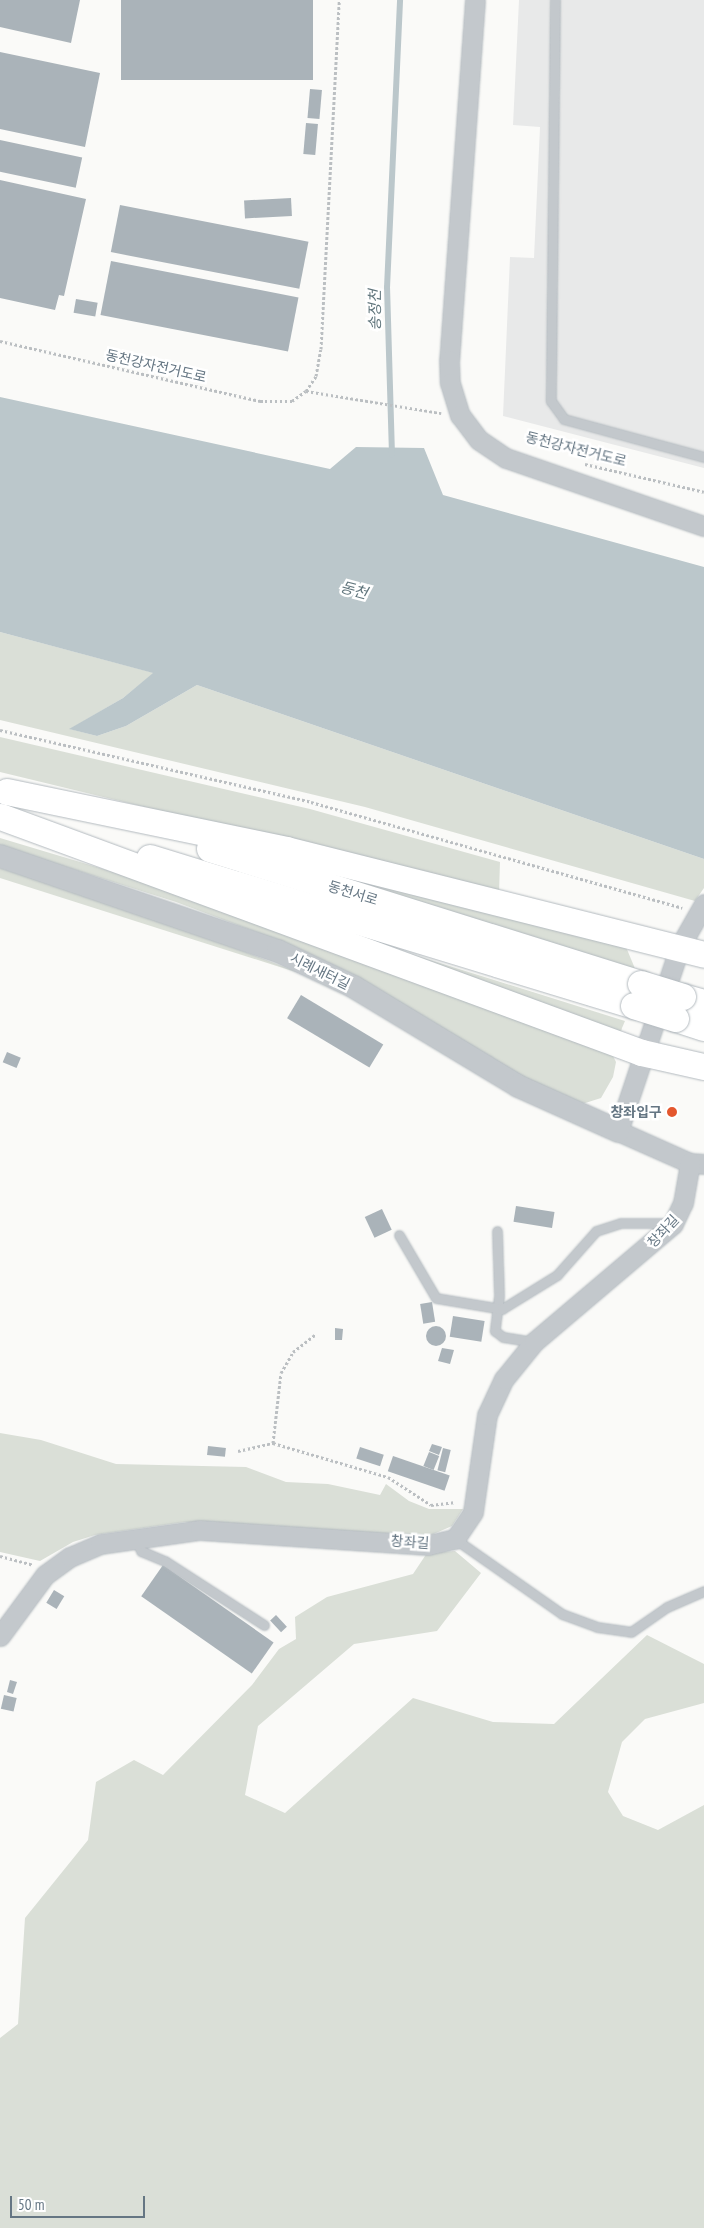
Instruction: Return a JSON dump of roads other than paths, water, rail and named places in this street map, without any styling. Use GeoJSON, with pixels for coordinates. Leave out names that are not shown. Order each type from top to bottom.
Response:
{"type":"FeatureCollection","features":[{"type":"Feature","properties":{"kind":"main road"},"geometry":{"type":"LineString","coordinates":[[2,804],[287,850],[680,946],[704,956]]}},
{"type":"Feature","properties":{"kind":"main road"},"geometry":{"type":"LineString","coordinates":[[2,804],[642,1053],[704,1067]]}},
{"type":"Feature","properties":{"kind":"main road","name":"동천서로"},"geometry":{"type":"LineString","coordinates":[[2,804],[304,903],[638,995],[688,1006],[704,1028]]}},
{"type":"Feature","properties":{"kind":"street"},"geometry":{"type":"LineString","coordinates":[[475,0],[449,360],[454,415],[479,440],[506,458],[704,526]]}},
{"type":"Feature","properties":{"kind":"street","name":"시례새터길"},"geometry":{"type":"LineString","coordinates":[[0,856],[287,954],[354,987],[518,1086],[618,1131]]}},
{"type":"Feature","properties":{"kind":"street"},"geometry":{"type":"LineString","coordinates":[[697,1163],[618,1131],[642,1053],[680,946],[701,909]]}},
{"type":"Feature","properties":{"kind":"street","name":"창좌길"},"geometry":{"type":"LineString","coordinates":[[0,1636],[46,1575],[85,1550],[134,1537],[200,1530],[428,1544],[455,1538],[470,1521],[475,1501],[486,1415],[504,1379],[534,1342],[673,1224],[683,1203],[697,1163]]}},
{"type":"Feature","properties":{"kind":"lane"},"geometry":{"type":"LineString","coordinates":[[554,0],[551,401],[564,418],[704,456]]}},
{"type":"Feature","properties":{"kind":"lane"},"geometry":{"type":"LineString","coordinates":[[399,1235],[436,1298],[497,1309],[557,1274],[596,1230],[651,1220],[673,1224]]}},
{"type":"Feature","properties":{"kind":"lane"},"geometry":{"type":"LineString","coordinates":[[497,1231],[498,1335],[534,1342]]}},
{"type":"Feature","properties":{"kind":"lane"},"geometry":{"type":"LineString","coordinates":[[134,1537],[141,1552],[165,1561],[264,1626]]}},
{"type":"Feature","properties":{"kind":"lane"},"geometry":{"type":"LineString","coordinates":[[455,1538],[562,1614],[597,1627],[631,1632],[667,1608],[704,1591]]}},
{"type":"Feature","properties":{"kind":"water","name":"동천"},"geometry":{"type":"Polygon","coordinates":[[[0,397],[330,469],[356,447],[424,448],[443,495],[704,567],[704,859],[197,685],[126,726],[97,736],[69,729],[123,698],[153,673],[0,632],[0,397]]]}},
{"type":"Feature","properties":{"kind":"waterway","name":"송정천"},"geometry":{"type":"LineString","coordinates":[[392,455],[387,288],[400,0]]}},
{"type":"Feature","properties":{"kind":"place","name":"창좌입구"},"geometry":{"type":"Point","coordinates":[672,1112]}}]}
